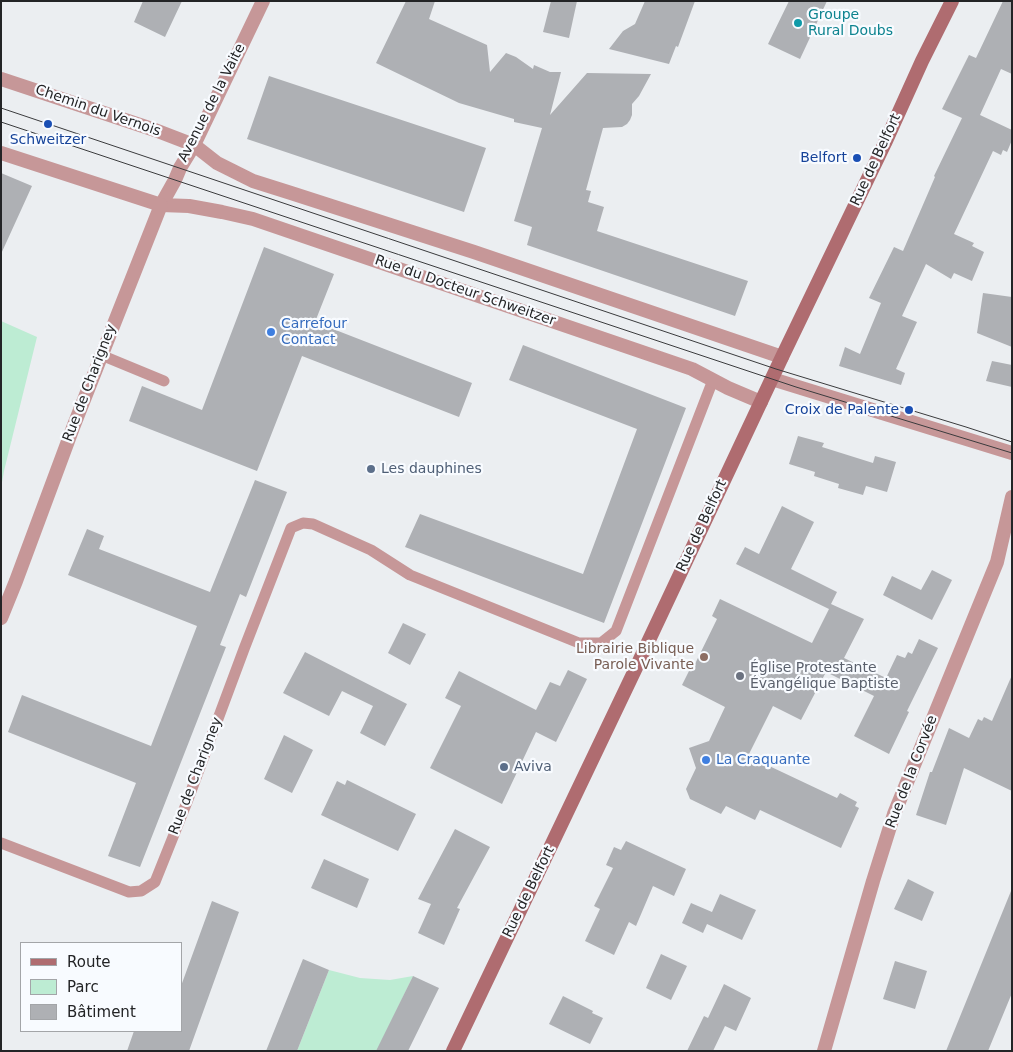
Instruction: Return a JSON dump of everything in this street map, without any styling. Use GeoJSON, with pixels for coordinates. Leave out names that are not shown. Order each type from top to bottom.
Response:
{"type":"FeatureCollection","features":[{"type":"Feature","properties":{"kind":"main road","name":"Rue de Belfort"},"geometry":{"type":"LineString","coordinates":[[453,1051],[952,1]]}},
{"type":"Feature","properties":{"kind":"street","name":"Avenue de la Vaite"},"geometry":{"type":"LineString","coordinates":[[161,205],[194,145],[263,1]]}},
{"type":"Feature","properties":{"kind":"street","name":"Chemin du Vernois"},"geometry":{"type":"LineString","coordinates":[[1,79],[155,130],[194,145]]}},
{"type":"Feature","properties":{"kind":"street"},"geometry":{"type":"LineString","coordinates":[[194,145],[217,163],[253,181],[474,252],[782,357]]}},
{"type":"Feature","properties":{"kind":"street"},"geometry":{"type":"LineString","coordinates":[[1,153],[161,205]]}},
{"type":"Feature","properties":{"kind":"street","name":"Rue de Charigney"},"geometry":{"type":"LineString","coordinates":[[1,618],[101,355],[161,205]]}},
{"type":"Feature","properties":{"kind":"street","name":"Rue du Docteur Schweitzer"},"geometry":{"type":"LineString","coordinates":[[161,205],[189,206],[253,219],[692,369],[733,391],[761,402]]}},
{"type":"Feature","properties":{"kind":"street"},"geometry":{"type":"LineString","coordinates":[[772,379],[1012,453]]}},
{"type":"Feature","properties":{"kind":"street","name":"Rue de la Corvée"},"geometry":{"type":"LineString","coordinates":[[824,1051],[894,814],[997,562],[1012,497]]}},
{"type":"Feature","properties":{"kind":"lane"},"geometry":{"type":"LineString","coordinates":[[101,355],[164,381]]}},
{"type":"Feature","properties":{"kind":"lane","name":"Rue de Charigney"},"geometry":{"type":"LineString","coordinates":[[1,843],[128,892],[141,891],[155,882],[291,528],[302,523],[313,524],[371,550],[410,575],[579,643],[601,643],[616,631],[713,380]]}},
{"type":"Feature","properties":{"kind":"green space"},"geometry":{"type":"Polygon","coordinates":[[[1,321],[37,337],[1,488],[1,321]]]}},
{"type":"Feature","properties":{"kind":"green space"},"geometry":{"type":"Polygon","coordinates":[[[329,970],[360,978],[390,980],[413,976],[377,1051],[297,1051],[329,970]]]}},
{"type":"Feature","properties":{"kind":"building"},"geometry":{"type":"Polygon","coordinates":[[[143,1],[182,1],[165,37],[134,22],[143,1]]]}},
{"type":"Feature","properties":{"kind":"building"},"geometry":{"type":"Polygon","coordinates":[[[406,1],[435,1],[429,19],[487,45],[490,72],[506,53],[516,57],[533,69],[534,65],[550,72],[561,72],[550,115],[587,73],[651,74],[639,96],[632,104],[632,115],[627,124],[622,127],[603,128],[586,190],[591,191],[588,202],[604,207],[597,231],[748,281],[735,316],[527,245],[532,227],[514,221],[542,128],[514,122],[514,119],[459,103],[376,63],[406,1]]]}},
{"type":"Feature","properties":{"kind":"building"},"geometry":{"type":"Polygon","coordinates":[[[551,1],[577,1],[569,38],[543,32],[551,1]]]}},
{"type":"Feature","properties":{"kind":"building"},"geometry":{"type":"Polygon","coordinates":[[[645,1],[695,1],[678,47],[676,46],[669,64],[609,49],[623,31],[635,24],[645,1]]]}},
{"type":"Feature","properties":{"kind":"building","name":"Groupe Rural Doubs"},"geometry":{"type":"Polygon","coordinates":[[[789,1],[827,1],[800,59],[768,44],[789,1]]]}},
{"type":"Feature","properties":{"kind":"building"},"geometry":{"type":"Polygon","coordinates":[[[1003,1],[1012,1],[1012,74],[1001,69],[980,115],[1012,130],[1012,140],[1007,152],[1003,150],[1001,155],[993,151],[954,234],[974,243],[972,246],[984,252],[972,281],[954,273],[951,279],[926,264],[902,316],[917,322],[896,369],[905,373],[901,385],[839,366],[845,347],[860,354],[881,303],[869,298],[894,247],[903,251],[934,176],[962,118],[942,109],[969,55],[976,58],[1003,1]]]}},
{"type":"Feature","properties":{"kind":"building"},"geometry":{"type":"Polygon","coordinates":[[[269,76],[486,148],[464,212],[247,139],[269,76]]]}},
{"type":"Feature","properties":{"kind":"building"},"geometry":{"type":"Polygon","coordinates":[[[1,173],[32,186],[1,254],[1,173]]]}},
{"type":"Feature","properties":{"kind":"building"},"geometry":{"type":"Polygon","coordinates":[[[264,247],[334,274],[315,322],[472,383],[459,417],[302,356],[257,471],[129,421],[142,386],[202,410],[264,247]]]}},
{"type":"Feature","properties":{"kind":"building"},"geometry":{"type":"Polygon","coordinates":[[[983,293],[1012,297],[1012,347],[977,333],[983,293]]]}},
{"type":"Feature","properties":{"kind":"building"},"geometry":{"type":"Polygon","coordinates":[[[523,345],[686,408],[604,623],[405,547],[420,514],[583,574],[637,429],[509,380],[523,345]]]}},
{"type":"Feature","properties":{"kind":"building"},"geometry":{"type":"Polygon","coordinates":[[[992,361],[1012,365],[1012,387],[986,381],[992,361]]]}},
{"type":"Feature","properties":{"kind":"building"},"geometry":{"type":"Polygon","coordinates":[[[798,436],[824,443],[822,447],[873,463],[875,456],[896,462],[887,492],[866,486],[863,495],[838,488],[839,484],[814,476],[815,472],[789,464],[798,436]]]}},
{"type":"Feature","properties":{"kind":"building"},"geometry":{"type":"Polygon","coordinates":[[[255,480],[287,492],[246,597],[240,594],[220,645],[226,647],[140,867],[108,856],[136,783],[8,732],[22,695],[151,746],[197,626],[68,575],[87,529],[104,536],[99,549],[210,592],[255,480]]]}},
{"type":"Feature","properties":{"kind":"building"},"geometry":{"type":"Polygon","coordinates":[[[782,506],[814,522],[791,569],[837,592],[831,604],[864,619],[844,658],[886,678],[897,655],[905,658],[908,652],[912,654],[919,639],[938,648],[907,711],[909,712],[889,754],[854,736],[874,696],[826,672],[801,720],[773,706],[748,756],[837,798],[840,793],[857,802],[855,806],[859,808],[841,848],[760,810],[755,820],[726,806],[721,814],[690,799],[686,789],[696,768],[689,748],[709,741],[725,707],[682,685],[692,665],[694,666],[717,619],[712,616],[720,599],[812,643],[829,609],[736,564],[745,547],[759,554],[782,506]]]}},
{"type":"Feature","properties":{"kind":"building"},"geometry":{"type":"Polygon","coordinates":[[[932,570],[952,580],[932,620],[883,595],[892,576],[921,590],[932,570]]]}},
{"type":"Feature","properties":{"kind":"building"},"geometry":{"type":"Polygon","coordinates":[[[403,623],[426,634],[410,665],[388,653],[403,623]]]}},
{"type":"Feature","properties":{"kind":"building"},"geometry":{"type":"Polygon","coordinates":[[[305,652],[407,704],[385,746],[360,733],[373,706],[342,691],[329,716],[283,693],[305,652]]]}},
{"type":"Feature","properties":{"kind":"building"},"geometry":{"type":"Polygon","coordinates":[[[568,670],[587,679],[556,742],[536,732],[502,804],[430,768],[461,706],[445,698],[459,671],[536,710],[550,682],[560,686],[568,670]]]}},
{"type":"Feature","properties":{"kind":"building"},"geometry":{"type":"Polygon","coordinates":[[[1012,675],[1012,791],[964,768],[946,825],[916,815],[930,772],[932,772],[949,728],[969,738],[978,719],[982,721],[984,717],[992,721],[1012,675]]]}},
{"type":"Feature","properties":{"kind":"building"},"geometry":{"type":"Polygon","coordinates":[[[284,735],[313,750],[292,793],[264,779],[284,735]]]}},
{"type":"Feature","properties":{"kind":"building"},"geometry":{"type":"Polygon","coordinates":[[[347,780],[416,814],[398,851],[321,815],[337,781],[345,785],[347,780]]]}},
{"type":"Feature","properties":{"kind":"building"},"geometry":{"type":"Polygon","coordinates":[[[455,829],[490,847],[457,908],[460,909],[444,945],[418,933],[431,904],[418,899],[455,829]]]}},
{"type":"Feature","properties":{"kind":"building"},"geometry":{"type":"Polygon","coordinates":[[[626,841],[686,869],[674,896],[653,886],[636,926],[629,922],[614,955],[585,941],[600,909],[594,906],[613,868],[606,865],[614,847],[621,850],[626,841]]]}},
{"type":"Feature","properties":{"kind":"building"},"geometry":{"type":"Polygon","coordinates":[[[324,859],[369,879],[357,908],[311,888],[324,859]]]}},
{"type":"Feature","properties":{"kind":"building"},"geometry":{"type":"Polygon","coordinates":[[[908,879],[934,892],[922,921],[894,909],[908,879]]]}},
{"type":"Feature","properties":{"kind":"building"},"geometry":{"type":"Polygon","coordinates":[[[1011,891],[1012,993],[988,1051],[946,1051],[1011,891]]]}},
{"type":"Feature","properties":{"kind":"building"},"geometry":{"type":"Polygon","coordinates":[[[720,894],[756,910],[742,940],[707,924],[703,933],[682,923],[691,903],[712,912],[720,894]]]}},
{"type":"Feature","properties":{"kind":"building"},"geometry":{"type":"Polygon","coordinates":[[[212,901],[239,912],[189,1051],[127,1051],[134,1032],[182,1032],[182,983],[212,901]]]}},
{"type":"Feature","properties":{"kind":"building"},"geometry":{"type":"Polygon","coordinates":[[[661,954],[687,966],[671,1000],[646,988],[661,954]]]}},
{"type":"Feature","properties":{"kind":"building"},"geometry":{"type":"Polygon","coordinates":[[[303,959],[329,970],[297,1051],[266,1051],[303,959]]]}},
{"type":"Feature","properties":{"kind":"building"},"geometry":{"type":"Polygon","coordinates":[[[895,961],[927,971],[915,1009],[883,999],[895,961]]]}},
{"type":"Feature","properties":{"kind":"building"},"geometry":{"type":"Polygon","coordinates":[[[413,976],[439,988],[408,1051],[376,1051],[413,976]]]}},
{"type":"Feature","properties":{"kind":"building"},"geometry":{"type":"Polygon","coordinates":[[[724,984],[751,998],[736,1031],[725,1026],[713,1051],[687,1051],[704,1016],[708,1018],[724,984]]]}},
{"type":"Feature","properties":{"kind":"building"},"geometry":{"type":"Polygon","coordinates":[[[563,996],[603,1018],[590,1044],[549,1024],[563,996]]]}},
{"type":"Feature","properties":{"kind":"tram line"},"geometry":{"type":"LineString","coordinates":[[1,108],[776,369],[1012,442]]}},
{"type":"Feature","properties":{"kind":"tram line"},"geometry":{"type":"LineString","coordinates":[[1,122],[796,387],[1012,453]]}},
{"type":"Feature","properties":{"kind":"place","name":"Groupe Rural Doubs"},"geometry":{"type":"Point","coordinates":[798,23]}},
{"type":"Feature","properties":{"kind":"place","name":"Schweitzer"},"geometry":{"type":"Point","coordinates":[48,124]}},
{"type":"Feature","properties":{"kind":"place","name":"Belfort"},"geometry":{"type":"Point","coordinates":[857,158]}},
{"type":"Feature","properties":{"kind":"place","name":"Carrefour Contact"},"geometry":{"type":"Point","coordinates":[271,332]}},
{"type":"Feature","properties":{"kind":"place","name":"Croix de Palente"},"geometry":{"type":"Point","coordinates":[909,410]}},
{"type":"Feature","properties":{"kind":"place","name":"Les dauphines"},"geometry":{"type":"Point","coordinates":[371,469]}},
{"type":"Feature","properties":{"kind":"place","name":"Librairie Biblique Parole Vivante"},"geometry":{"type":"Point","coordinates":[704,657]}},
{"type":"Feature","properties":{"kind":"place","name":"Église Protestante Évangélique Baptiste"},"geometry":{"type":"Point","coordinates":[740,676]}},
{"type":"Feature","properties":{"kind":"place","name":"La Craquante"},"geometry":{"type":"Point","coordinates":[706,760]}},
{"type":"Feature","properties":{"kind":"place","name":"Aviva"},"geometry":{"type":"Point","coordinates":[504,767]}}]}
